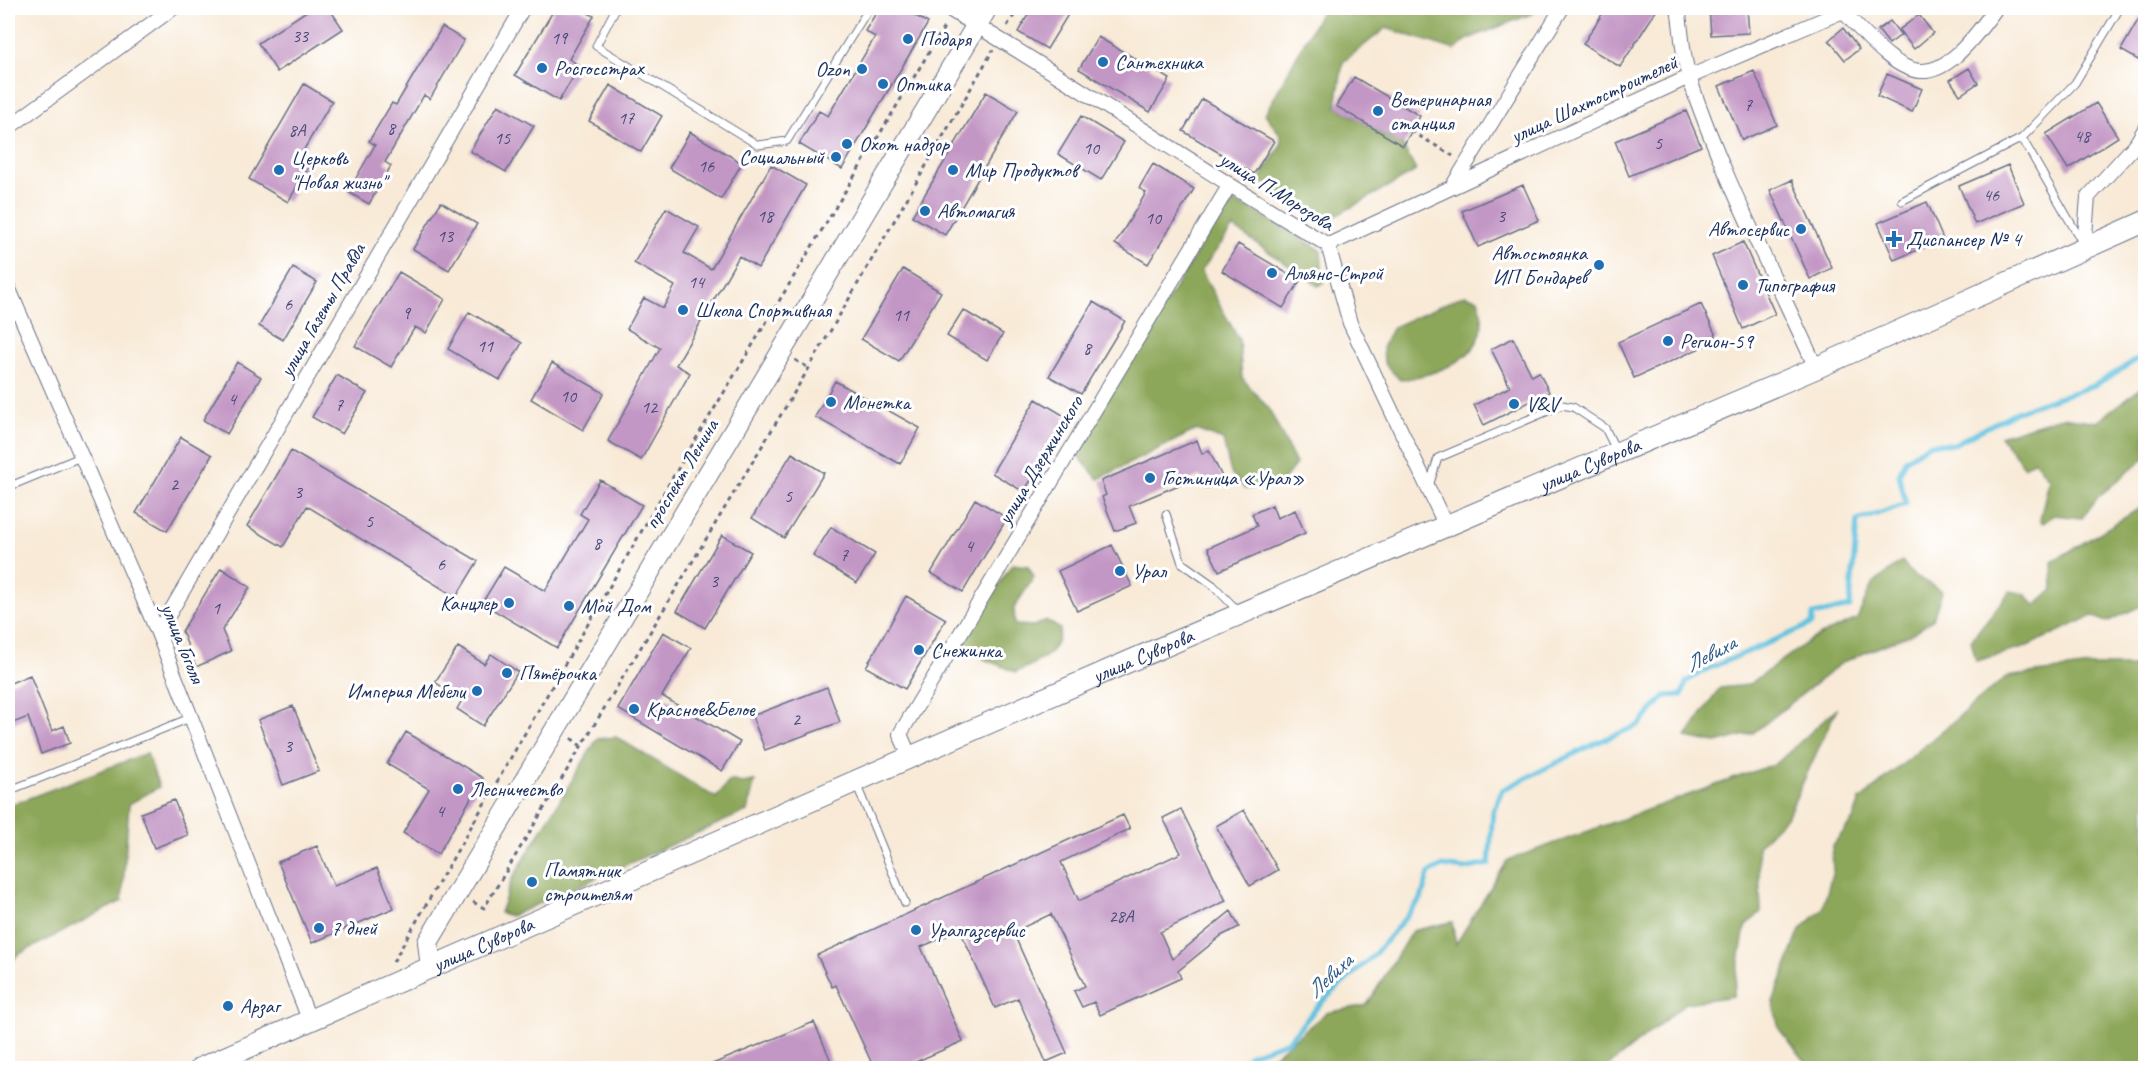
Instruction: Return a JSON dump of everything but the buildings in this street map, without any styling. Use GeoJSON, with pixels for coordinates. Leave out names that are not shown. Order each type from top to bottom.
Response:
{"type":"FeatureCollection","features":[{"type":"Feature","properties":{"kind":"main road","name":"проспект Ленина"},"geometry":{"type":"LineString","coordinates":[[431,968],[428,942],[459,894],[987,8]]}},
{"type":"Feature","properties":{"kind":"main road","name":"улица Суворова"},"geometry":{"type":"LineString","coordinates":[[201,1068],[855,780],[1816,368],[2145,221]]}},
{"type":"Feature","properties":{"kind":"street"},"geometry":{"type":"LineString","coordinates":[[8,128],[173,8]]}},
{"type":"Feature","properties":{"kind":"street","name":"улица Газеты Правда"},"geometry":{"type":"LineString","coordinates":[[158,633],[524,8]]}},
{"type":"Feature","properties":{"kind":"street"},"geometry":{"type":"LineString","coordinates":[[1452,187],[1562,8]]}},
{"type":"Feature","properties":{"kind":"street"},"geometry":{"type":"LineString","coordinates":[[1678,8],[1689,77],[1743,214],[1769,262],[1816,368]]}},
{"type":"Feature","properties":{"kind":"street"},"geometry":{"type":"LineString","coordinates":[[1843,9],[1882,54],[1900,66],[1919,73],[1937,69],[1953,58],[1980,31],[1996,8]]}},
{"type":"Feature","properties":{"kind":"street","name":"улица П.Морозова"},"geometry":{"type":"LineString","coordinates":[[950,9],[1229,186],[1328,245],[1350,323],[1446,526]]}},
{"type":"Feature","properties":{"kind":"street","name":"улица Шахтостроителей"},"geometry":{"type":"LineString","coordinates":[[1328,245],[1689,77],[1843,9]]}},
{"type":"Feature","properties":{"kind":"street"},"geometry":{"type":"LineString","coordinates":[[2085,248],[2088,197],[2136,144],[2145,127]]}},
{"type":"Feature","properties":{"kind":"street","name":"улица Дзержинского"},"geometry":{"type":"LineString","coordinates":[[910,757],[900,734],[1229,186]]}},
{"type":"Feature","properties":{"kind":"street","name":"улица Гоголя"},"geometry":{"type":"LineString","coordinates":[[8,287],[158,633],[309,1019]]}},
{"type":"Feature","properties":{"kind":"lane"},"geometry":{"type":"LineString","coordinates":[[616,8],[596,46],[758,145],[787,141],[869,8]]}},
{"type":"Feature","properties":{"kind":"lane"},"geometry":{"type":"LineString","coordinates":[[1902,201],[2022,138],[2075,83],[2120,8]]}},
{"type":"Feature","properties":{"kind":"lane"},"geometry":{"type":"LineString","coordinates":[[2022,138],[2085,248]]}},
{"type":"Feature","properties":{"kind":"lane"},"geometry":{"type":"LineString","coordinates":[[1428,489],[1438,458],[1562,405],[1573,407],[1605,428],[1618,452]]}},
{"type":"Feature","properties":{"kind":"lane"},"geometry":{"type":"LineString","coordinates":[[8,487],[83,456]]}},
{"type":"Feature","properties":{"kind":"lane"},"geometry":{"type":"LineString","coordinates":[[1166,514],[1182,563],[1213,585],[1241,614]]}},
{"type":"Feature","properties":{"kind":"lane"},"geometry":{"type":"LineString","coordinates":[[8,791],[190,718]]}},
{"type":"Feature","properties":{"kind":"lane"},"geometry":{"type":"LineString","coordinates":[[855,780],[905,903]]}},
{"type":"Feature","properties":{"kind":"path"},"geometry":{"type":"LineString","coordinates":[[438,883],[484,908],[809,368],[1018,8]]}},
{"type":"Feature","properties":{"kind":"path"},"geometry":{"type":"LineString","coordinates":[[378,990],[673,477],[950,9]]}},
{"type":"Feature","properties":{"kind":"path"},"geometry":{"type":"LineString","coordinates":[[1411,131],[1466,164]]}},
{"type":"Feature","properties":{"kind":"green space"},"geometry":{"type":"Polygon","coordinates":[[[1323,8],[1534,8],[1534,13],[1468,39],[1455,50],[1386,28],[1343,62],[1336,106],[1403,146],[1416,171],[1327,221],[1259,180],[1282,143],[1280,134],[1265,114],[1323,8]]]}},
{"type":"Feature","properties":{"kind":"green space"},"geometry":{"type":"Polygon","coordinates":[[[1229,200],[1251,209],[1321,250],[1323,283],[1318,286],[1233,227],[1201,271],[1239,340],[1242,378],[1269,409],[1296,464],[1281,483],[1245,489],[1231,473],[1223,440],[1196,430],[1098,479],[1075,452],[1229,200]]]}},
{"type":"Feature","properties":{"kind":"green space"},"geometry":{"type":"Polygon","coordinates":[[[1464,295],[1478,299],[1479,303],[1482,324],[1476,343],[1469,352],[1448,366],[1400,380],[1384,363],[1383,346],[1393,327],[1464,295]]]}},
{"type":"Feature","properties":{"kind":"green space"},"geometry":{"type":"Polygon","coordinates":[[[2145,384],[2145,458],[2098,497],[2082,518],[2054,515],[2043,523],[2040,520],[2049,479],[2034,460],[2025,467],[2000,436],[2062,417],[2097,422],[2145,384]]]}},
{"type":"Feature","properties":{"kind":"green space"},"geometry":{"type":"Polygon","coordinates":[[[2145,505],[2145,604],[2107,622],[2092,616],[2023,648],[1976,661],[1971,640],[2010,591],[2026,594],[2035,606],[2053,590],[2052,562],[2145,505]]]}},
{"type":"Feature","properties":{"kind":"green space"},"geometry":{"type":"Polygon","coordinates":[[[1902,561],[1912,574],[1942,591],[1933,619],[1915,632],[1843,662],[1753,733],[1716,743],[1686,737],[1720,688],[1748,685],[1812,639],[1857,619],[1872,585],[1902,561]]]}},
{"type":"Feature","properties":{"kind":"green space"},"geometry":{"type":"Polygon","coordinates":[[[1012,564],[1028,566],[1034,577],[1014,608],[1015,625],[1034,626],[1046,620],[1060,629],[1059,638],[1051,651],[1039,661],[1016,672],[984,659],[963,641],[1012,564]]]}},
{"type":"Feature","properties":{"kind":"green space"},"geometry":{"type":"Polygon","coordinates":[[[2091,666],[2145,666],[2145,1068],[1811,1068],[1779,1029],[1773,1002],[1800,930],[1822,910],[1833,871],[1832,846],[1853,820],[1860,800],[2006,677],[2091,666]]]}},
{"type":"Feature","properties":{"kind":"green space"},"geometry":{"type":"Polygon","coordinates":[[[1837,708],[1788,815],[1758,846],[1761,912],[1745,927],[1733,996],[1686,1003],[1606,1068],[1259,1068],[1326,1013],[1367,1005],[1412,931],[1452,922],[1456,944],[1508,860],[1777,763],[1837,708]]]}},
{"type":"Feature","properties":{"kind":"green space"},"geometry":{"type":"Polygon","coordinates":[[[616,737],[716,798],[730,780],[742,783],[755,781],[747,811],[511,916],[500,913],[512,879],[597,739],[616,737]]]}},
{"type":"Feature","properties":{"kind":"green space"},"geometry":{"type":"Polygon","coordinates":[[[147,753],[159,787],[129,804],[122,901],[17,955],[8,969],[8,806],[147,753]]]}},
{"type":"Feature","properties":{"kind":"waterway","name":"Левиха"},"geometry":{"type":"LineString","coordinates":[[1237,1068],[1251,1054],[1288,1041],[1321,1003],[1373,956],[1421,899],[1429,873],[1443,866],[1464,869],[1489,864],[1493,811],[1502,790],[1596,743],[1639,725],[1665,696],[1682,695],[1686,682],[1703,671],[1812,624],[1813,615],[1850,607],[1857,521],[1906,504],[1899,475],[1905,460],[1929,444],[1954,444],[2018,411],[2095,385],[2146,354]]}},
{"type":"Feature","properties":{"kind":"place","name":"Подаря"},"geometry":{"type":"Point","coordinates":[908,39]}},
{"type":"Feature","properties":{"kind":"place","name":"Сантехника"},"geometry":{"type":"Point","coordinates":[1103,62]}},
{"type":"Feature","properties":{"kind":"place","name":"Росгосстрах"},"geometry":{"type":"Point","coordinates":[542,68]}},
{"type":"Feature","properties":{"kind":"place","name":"Ozon"},"geometry":{"type":"Point","coordinates":[862,69]}},
{"type":"Feature","properties":{"kind":"place","name":"Оптика"},"geometry":{"type":"Point","coordinates":[883,84]}},
{"type":"Feature","properties":{"kind":"place","name":"Ветеринарная станция"},"geometry":{"type":"Point","coordinates":[1378,111]}},
{"type":"Feature","properties":{"kind":"place","name":"Охот надзор"},"geometry":{"type":"Point","coordinates":[847,144]}},
{"type":"Feature","properties":{"kind":"place","name":"Социальный"},"geometry":{"type":"Point","coordinates":[836,157]}},
{"type":"Feature","properties":{"kind":"place","name":"Церковь \"Новая жизнь\""},"geometry":{"type":"Point","coordinates":[279,170]}},
{"type":"Feature","properties":{"kind":"place","name":"Мир Продуктов"},"geometry":{"type":"Point","coordinates":[953,170]}},
{"type":"Feature","properties":{"kind":"place","name":"Автомагия"},"geometry":{"type":"Point","coordinates":[925,211]}},
{"type":"Feature","properties":{"kind":"place","name":"Автосервис"},"geometry":{"type":"Point","coordinates":[1801,229]}},
{"type":"Feature","properties":{"kind":"place","name":"Диспансер № 4"},"geometry":{"type":"Point","coordinates":[1894,239]}},
{"type":"Feature","properties":{"kind":"place","name":"Автостоянка ИП Бондарев"},"geometry":{"type":"Point","coordinates":[1599,265]}},
{"type":"Feature","properties":{"kind":"place","name":"Альянс-Строй"},"geometry":{"type":"Point","coordinates":[1272,273]}},
{"type":"Feature","properties":{"kind":"place","name":"Типография"},"geometry":{"type":"Point","coordinates":[1743,285]}},
{"type":"Feature","properties":{"kind":"place","name":"Школа Спортивная"},"geometry":{"type":"Point","coordinates":[683,310]}},
{"type":"Feature","properties":{"kind":"place","name":"Регион-59"},"geometry":{"type":"Point","coordinates":[1668,341]}},
{"type":"Feature","properties":{"kind":"place","name":"Монетка"},"geometry":{"type":"Point","coordinates":[831,402]}},
{"type":"Feature","properties":{"kind":"place","name":"V&V"},"geometry":{"type":"Point","coordinates":[1514,404]}},
{"type":"Feature","properties":{"kind":"place","name":"Гостиница «Урал»"},"geometry":{"type":"Point","coordinates":[1150,478]}},
{"type":"Feature","properties":{"kind":"place","name":"Урал"},"geometry":{"type":"Point","coordinates":[1120,571]}},
{"type":"Feature","properties":{"kind":"place","name":"Канцлер"},"geometry":{"type":"Point","coordinates":[509,603]}},
{"type":"Feature","properties":{"kind":"place","name":"Мой Дом"},"geometry":{"type":"Point","coordinates":[569,606]}},
{"type":"Feature","properties":{"kind":"place","name":"Снежинка"},"geometry":{"type":"Point","coordinates":[919,650]}},
{"type":"Feature","properties":{"kind":"place","name":"Пятёрочка"},"geometry":{"type":"Point","coordinates":[507,673]}},
{"type":"Feature","properties":{"kind":"place","name":"Империя Мебели"},"geometry":{"type":"Point","coordinates":[477,691]}},
{"type":"Feature","properties":{"kind":"place","name":"Красное&Белое"},"geometry":{"type":"Point","coordinates":[634,709]}},
{"type":"Feature","properties":{"kind":"place","name":"Лесничество"},"geometry":{"type":"Point","coordinates":[458,789]}},
{"type":"Feature","properties":{"kind":"place","name":"Памятник строителям"},"geometry":{"type":"Point","coordinates":[532,882]}},
{"type":"Feature","properties":{"kind":"place","name":"7 дней"},"geometry":{"type":"Point","coordinates":[319,928]}},
{"type":"Feature","properties":{"kind":"place","name":"Уралгазсервис"},"geometry":{"type":"Point","coordinates":[916,930]}},
{"type":"Feature","properties":{"kind":"place","name":"Арзаг"},"geometry":{"type":"Point","coordinates":[228,1006]}}]}
